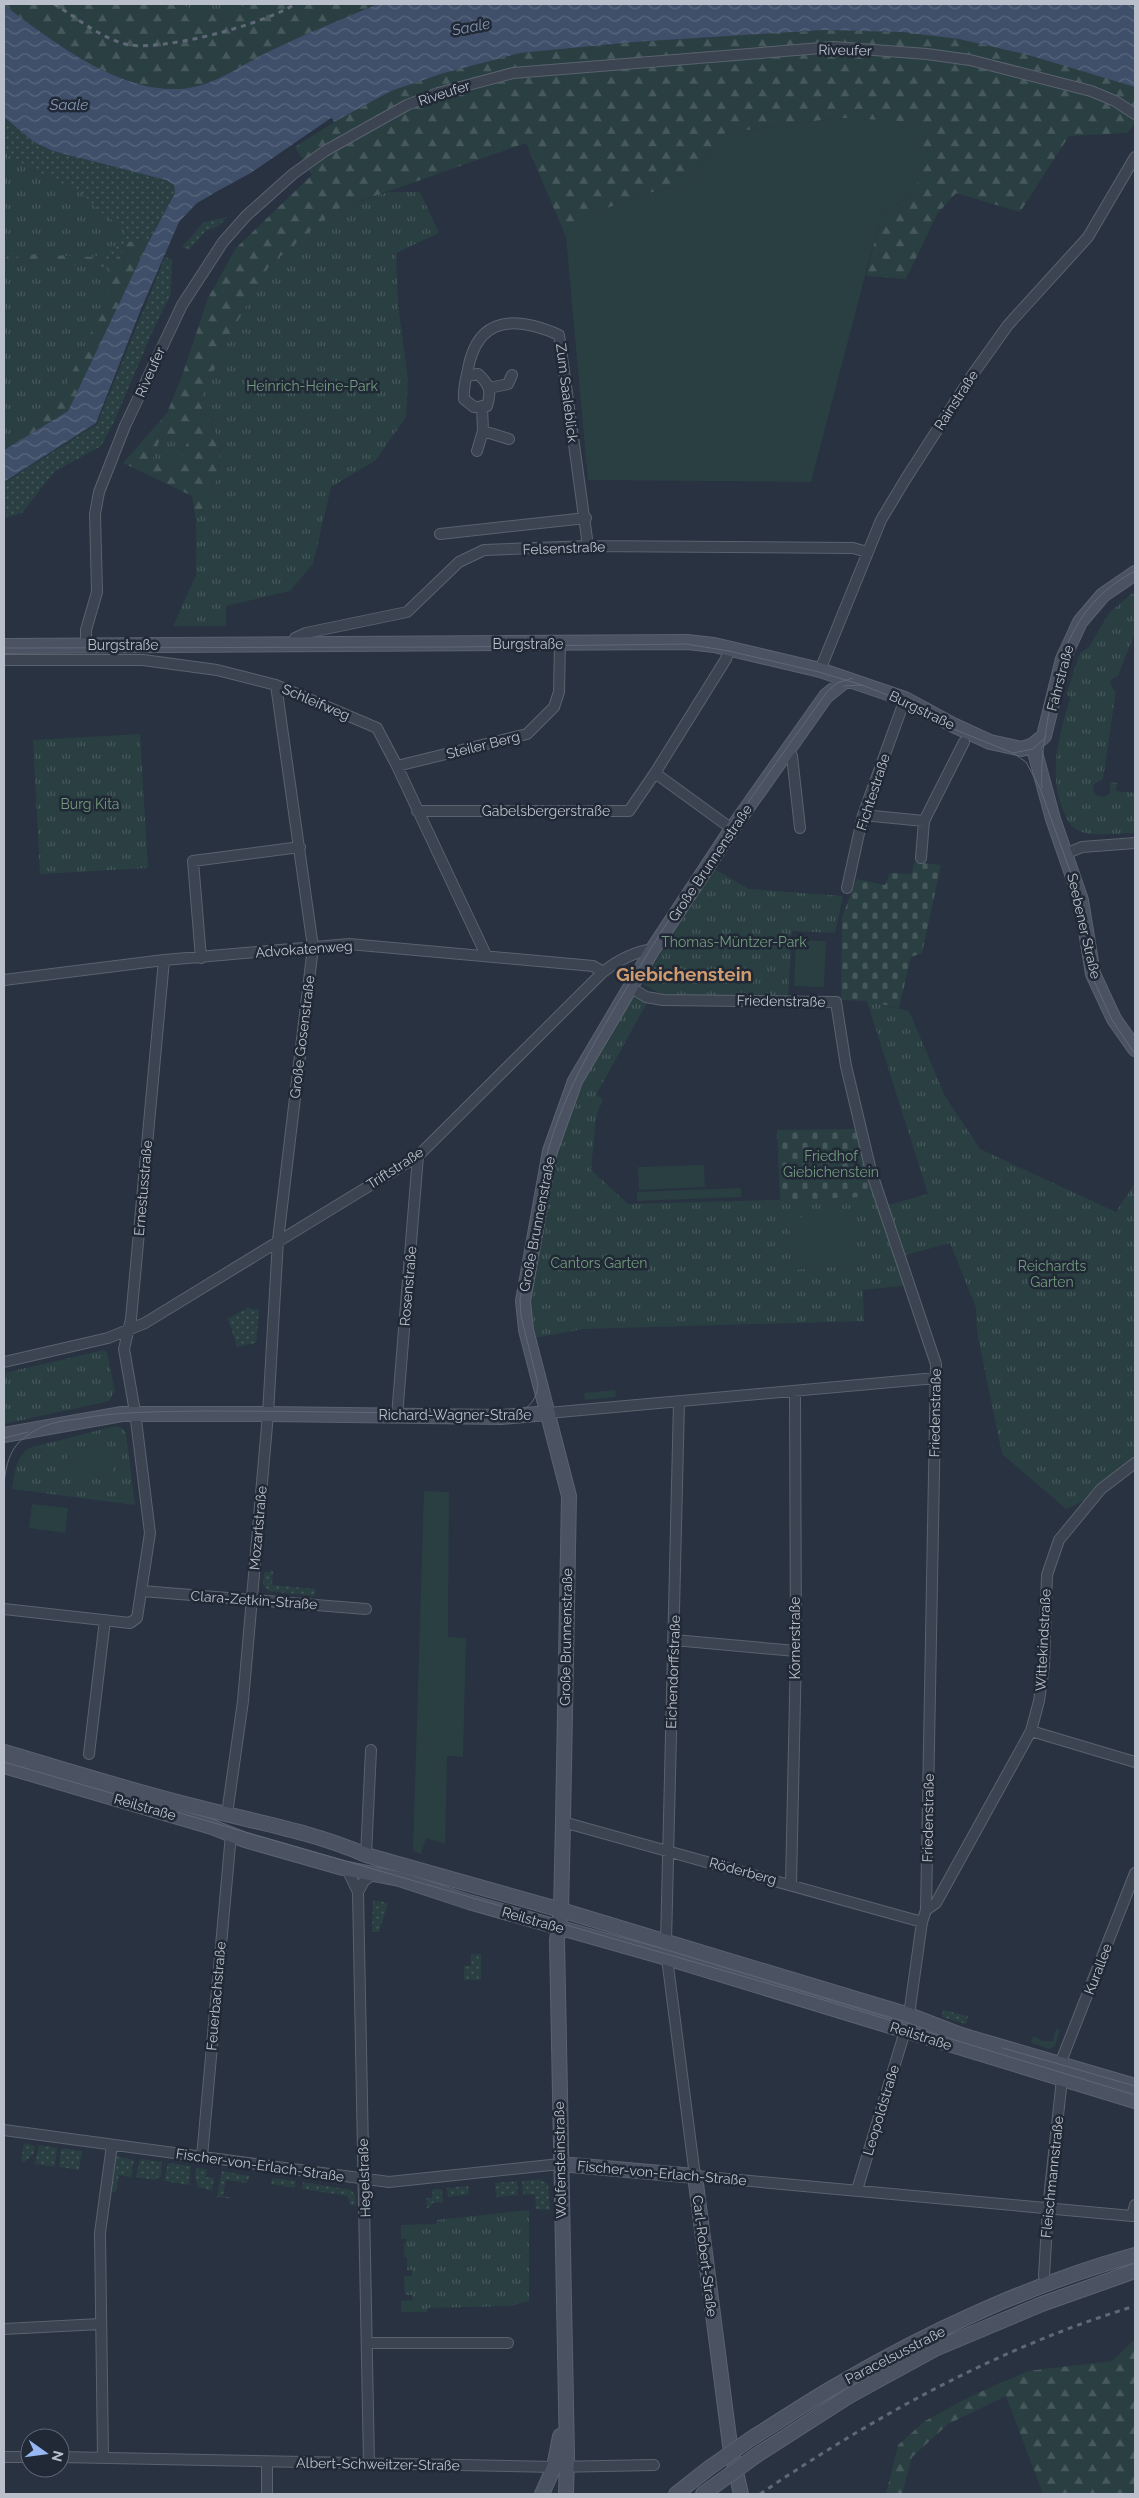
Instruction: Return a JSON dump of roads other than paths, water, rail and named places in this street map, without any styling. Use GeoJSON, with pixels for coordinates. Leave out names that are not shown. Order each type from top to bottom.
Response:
{"type":"FeatureCollection","features":[{"type":"Feature","properties":{"kind":"street","name":"Riveufer"},"geometry":{"type":"LineString","coordinates":[[86,645],[86,630],[97,592],[96,504],[125,426],[182,305],[223,242],[246,216],[286,180],[325,151],[407,105],[438,93],[513,72],[834,47],[918,53],[970,60],[1091,91],[1114,100],[1135,114]]}},
{"type":"Feature","properties":{"kind":"street","name":"Rainstraße"},"geometry":{"type":"LineString","coordinates":[[820,670],[881,520],[973,374],[1008,326],[1088,237],[1135,156]]}},
{"type":"Feature","properties":{"kind":"street","name":"Zum Saaleblick"},"geometry":{"type":"LineString","coordinates":[[482,406],[474,407],[464,399],[463,388],[470,354],[484,333],[510,322],[538,326],[559,336],[580,498],[586,518],[588,546]]}},
{"type":"Feature","properties":{"kind":"street"},"geometry":{"type":"LineString","coordinates":[[467,376],[478,374],[487,382],[491,394],[487,406],[482,406],[483,432],[477,451]]}},
{"type":"Feature","properties":{"kind":"street"},"geometry":{"type":"LineString","coordinates":[[489,388],[508,384],[512,375]]}},
{"type":"Feature","properties":{"kind":"street"},"geometry":{"type":"LineString","coordinates":[[483,432],[510,439]]}},
{"type":"Feature","properties":{"kind":"street","name":"Felsenstraße"},"geometry":{"type":"LineString","coordinates":[[440,534],[586,518]]}},
{"type":"Feature","properties":{"kind":"street","name":"Felsenstraße"},"geometry":{"type":"LineString","coordinates":[[292,646],[295,638],[306,633],[407,612],[459,562],[484,550],[588,546],[853,548],[867,552]]}},
{"type":"Feature","properties":{"kind":"street","name":"Fährstraße"},"geometry":{"type":"LineString","coordinates":[[1033,745],[1044,736],[1048,727],[1063,659],[1076,629],[1090,609],[1103,596],[1135,574]]}},
{"type":"Feature","properties":{"kind":"street","name":"Burgstraße"},"geometry":{"type":"LineString","coordinates":[[4,646],[292,646],[687,642],[729,648],[820,670],[905,699],[953,725],[990,742],[1014,748],[1033,745]]}},
{"type":"Feature","properties":{"kind":"street","name":"Steiler Berg"},"geometry":{"type":"LineString","coordinates":[[398,766],[528,734],[554,707],[559,692],[560,644]]}},
{"type":"Feature","properties":{"kind":"street","name":"Gabelsbergerstraße"},"geometry":{"type":"LineString","coordinates":[[417,811],[629,811],[726,659],[729,648]]}},
{"type":"Feature","properties":{"kind":"street","name":"Schleifweg"},"geometry":{"type":"LineString","coordinates":[[4,660],[142,660],[217,670],[276,685],[377,728],[398,766],[417,811],[486,956]]}},
{"type":"Feature","properties":{"kind":"street","name":"Große Brunnenstraße"},"geometry":{"type":"LineString","coordinates":[[561,1910],[569,1496],[526,1330],[523,1300],[550,1151],[576,1081],[653,950],[732,829],[826,696],[846,680]]}},
{"type":"Feature","properties":{"kind":"street","name":"Große Gosenstraße"},"geometry":{"type":"LineString","coordinates":[[276,685],[313,947],[278,1240]]}},
{"type":"Feature","properties":{"kind":"street","name":"Fichtestraße"},"geometry":{"type":"LineString","coordinates":[[847,888],[863,815],[905,699]]}},
{"type":"Feature","properties":{"kind":"street"},"geometry":{"type":"LineString","coordinates":[[921,858],[924,821],[964,742]]}},
{"type":"Feature","properties":{"kind":"street","name":"Seebener Straße"},"geometry":{"type":"LineString","coordinates":[[1033,745],[1053,819],[1081,900],[1093,974],[1110,1012],[1135,1049]]}},
{"type":"Feature","properties":{"kind":"street"},"geometry":{"type":"LineString","coordinates":[[788,751],[793,762],[796,806],[800,828]]}},
{"type":"Feature","properties":{"kind":"street"},"geometry":{"type":"LineString","coordinates":[[655,772],[732,829]]}},
{"type":"Feature","properties":{"kind":"street"},"geometry":{"type":"LineString","coordinates":[[863,815],[924,821]]}},
{"type":"Feature","properties":{"kind":"street","name":"Seebener Straße"},"geometry":{"type":"LineString","coordinates":[[1065,854],[1082,847],[1135,843]]}},
{"type":"Feature","properties":{"kind":"street"},"geometry":{"type":"LineString","coordinates":[[201,958],[193,861],[300,847]]}},
{"type":"Feature","properties":{"kind":"street","name":"Advokatenweg"},"geometry":{"type":"LineString","coordinates":[[4,980],[164,960],[349,944],[593,966],[602,972]]}},
{"type":"Feature","properties":{"kind":"street","name":"Triftstraße"},"geometry":{"type":"LineString","coordinates":[[4,1362],[128,1330],[145,1323],[418,1156],[602,972],[638,951],[653,950]]}},
{"type":"Feature","properties":{"kind":"street","name":"Ernestusstraße"},"geometry":{"type":"LineString","coordinates":[[105,1620],[134,1622],[142,1591],[150,1533],[135,1414],[124,1349],[128,1330],[164,960]]}},
{"type":"Feature","properties":{"kind":"street","name":"Friedenstraße"},"geometry":{"type":"LineString","coordinates":[[630,988],[646,996],[663,1000],[836,1002],[846,1066],[871,1171],[936,1364],[926,1910],[922,1922],[909,2015]]}},
{"type":"Feature","properties":{"kind":"street","name":"Rosenstraße"},"geometry":{"type":"LineString","coordinates":[[397,1416],[418,1156]]}},
{"type":"Feature","properties":{"kind":"street","name":"Mozartstraße"},"geometry":{"type":"LineString","coordinates":[[227,1814],[244,1700],[268,1414],[278,1240]]}},
{"type":"Feature","properties":{"kind":"street","name":"Richard-Wagner-Straße"},"geometry":{"type":"LineString","coordinates":[[4,1435],[105,1416],[135,1414],[521,1417],[936,1378]]}},
{"type":"Feature","properties":{"kind":"street","name":"Körnerstraße"},"geometry":{"type":"LineString","coordinates":[[791,1885],[796,1650],[795,1392]]}},
{"type":"Feature","properties":{"kind":"street","name":"Eichendorffstraße"},"geometry":{"type":"LineString","coordinates":[[666,1942],[679,1402]]}},
{"type":"Feature","properties":{"kind":"street","name":"Wittekindstraße"},"geometry":{"type":"LineString","coordinates":[[926,1910],[936,1902],[1032,1732],[1044,1666],[1047,1575],[1059,1540],[1101,1489],[1135,1463]]}},
{"type":"Feature","properties":{"kind":"street","name":"Clara-Zetkin-Straße"},"geometry":{"type":"LineString","coordinates":[[142,1591],[366,1608]]}},
{"type":"Feature","properties":{"kind":"street"},"geometry":{"type":"LineString","coordinates":[[4,1609],[105,1620],[89,1754]]}},
{"type":"Feature","properties":{"kind":"street"},"geometry":{"type":"LineString","coordinates":[[674,1640],[796,1650]]}},
{"type":"Feature","properties":{"kind":"street"},"geometry":{"type":"LineString","coordinates":[[1032,1732],[1135,1762]]}},
{"type":"Feature","properties":{"kind":"street"},"geometry":{"type":"LineString","coordinates":[[366,1855],[371,1750]]}},
{"type":"Feature","properties":{"kind":"street","name":"Reilstraße"},"geometry":{"type":"LineString","coordinates":[[4,1752],[331,1842],[366,1855],[561,1910],[909,2015],[962,2035],[1135,2086]]}},
{"type":"Feature","properties":{"kind":"street","name":"Reilstraße"},"geometry":{"type":"LineString","coordinates":[[4,1766],[347,1869],[399,1880],[667,1958],[1135,2101]]}},
{"type":"Feature","properties":{"kind":"street","name":"Röderberg"},"geometry":{"type":"LineString","coordinates":[[564,1822],[922,1922]]}},
{"type":"Feature","properties":{"kind":"street","name":"Feuerbachstraße"},"geometry":{"type":"LineString","coordinates":[[202,2157],[230,1834]]}},
{"type":"Feature","properties":{"kind":"street","name":"Hegelstraße"},"geometry":{"type":"LineString","coordinates":[[347,1869],[358,1892],[363,2180],[369,2343],[370,2464]]}},
{"type":"Feature","properties":{"kind":"street","name":"Kurallee"},"geometry":{"type":"LineString","coordinates":[[1060,2064],[1135,1873]]}},
{"type":"Feature","properties":{"kind":"street"},"geometry":{"type":"LineString","coordinates":[[358,1892],[364,1881],[372,1875]]}},
{"type":"Feature","properties":{"kind":"street","name":"Wolfensteinstraße"},"geometry":{"type":"LineString","coordinates":[[561,1910],[558,1927],[565,2411],[560,2467],[566,2494]]}},
{"type":"Feature","properties":{"kind":"street","name":"Carl-Robert-Straße"},"geometry":{"type":"LineString","coordinates":[[667,1958],[730,2445],[741,2494]]}},
{"type":"Feature","properties":{"kind":"street","name":"Leopoldstraße"},"geometry":{"type":"LineString","coordinates":[[857,2190],[905,2031]]}},
{"type":"Feature","properties":{"kind":"street"},"geometry":{"type":"LineString","coordinates":[[1060,2064],[1062,2079]]}},
{"type":"Feature","properties":{"kind":"street","name":"Fleischmannstraße"},"geometry":{"type":"LineString","coordinates":[[1049,2279],[1048,2208],[1062,2079]]}},
{"type":"Feature","properties":{"kind":"street","name":"Fischer-von-Erlach-Straße"},"geometry":{"type":"LineString","coordinates":[[4,2130],[389,2182],[560,2164],[1132,2216],[1135,2205]]}},
{"type":"Feature","properties":{"kind":"street"},"geometry":{"type":"LineString","coordinates":[[103,2457],[100,2233],[112,2145]]}},
{"type":"Feature","properties":{"kind":"street","name":"Paracelsusstraße"},"geometry":{"type":"LineString","coordinates":[[676,2494],[752,2438],[839,2384],[913,2344],[1038,2289],[1049,2279],[1135,2255]]}},
{"type":"Feature","properties":{"kind":"street","name":"Paracelsusstraße"},"geometry":{"type":"LineString","coordinates":[[709,2490],[757,2455],[849,2396],[935,2349],[1042,2304],[1135,2271]]}},
{"type":"Feature","properties":{"kind":"street"},"geometry":{"type":"LineString","coordinates":[[4,2329],[100,2324]]}},
{"type":"Feature","properties":{"kind":"street"},"geometry":{"type":"LineString","coordinates":[[369,2343],[508,2343]]}},
{"type":"Feature","properties":{"kind":"street"},"geometry":{"type":"LineString","coordinates":[[4,2457],[20,2457]]}},
{"type":"Feature","properties":{"kind":"street","name":"Albert-Schweitzer-Straße"},"geometry":{"type":"LineString","coordinates":[[70,2457],[560,2467],[654,2465]]}},
{"type":"Feature","properties":{"kind":"street"},"geometry":{"type":"LineString","coordinates":[[266,2462],[267,2494]]}},
{"type":"Feature","properties":{"kind":"street","name":"Wolfensteinstraße"},"geometry":{"type":"LineString","coordinates":[[542,2494],[560,2467]]}},
{"type":"Feature","properties":{"kind":"water","name":"Saale"},"geometry":{"type":"Polygon","coordinates":[[[378,4],[1135,4],[1135,87],[1025,54],[959,39],[902,32],[824,30],[634,42],[520,53],[444,73],[391,91],[334,122],[331,118],[251,173],[197,203],[179,222],[141,309],[96,423],[4,482],[4,450],[68,411],[148,243],[175,193],[174,185],[166,180],[53,151],[34,142],[4,117],[4,5],[64,48],[109,73],[132,82],[156,88],[179,89],[215,80],[283,45],[378,4]]]}},
{"type":"Feature","properties":{"kind":"tram line"},"geometry":{"type":"LineString","coordinates":[[1042,788],[1044,740],[1059,668],[1066,648],[1074,630],[1098,597],[1115,583],[1135,571]]}},
{"type":"Feature","properties":{"kind":"tram line"},"geometry":{"type":"LineString","coordinates":[[4,648],[457,647],[686,644],[729,651],[819,672],[862,685],[911,704],[951,728],[1013,753],[1026,762],[1040,788],[1074,882],[1079,901],[1085,952],[1091,974],[1112,1020],[1135,1054]]}},
{"type":"Feature","properties":{"kind":"tram line"},"geometry":{"type":"LineString","coordinates":[[4,1484],[10,1455],[26,1436],[52,1423],[93,1416],[124,1413],[202,1411],[501,1415],[515,1413],[527,1407],[537,1392],[538,1384],[521,1316],[520,1299],[548,1151],[563,1106],[583,1064],[629,984],[725,836],[827,692],[837,683],[853,678]]}},
{"type":"Feature","properties":{"kind":"tram line"},"geometry":{"type":"LineString","coordinates":[[844,686],[862,685]]}},
{"type":"Feature","properties":{"kind":"tram line"},"geometry":{"type":"LineString","coordinates":[[1013,753],[1033,749],[1046,737]]}},
{"type":"Feature","properties":{"kind":"tram line"},"geometry":{"type":"LineString","coordinates":[[4,1438],[28,1432]]}},
{"type":"Feature","properties":{"kind":"tram line"},"geometry":{"type":"LineString","coordinates":[[4,1762],[794,1991],[1135,2095]]}},
{"type":"Feature","properties":{"kind":"tram line"},"geometry":{"type":"LineString","coordinates":[[1003,2048],[1135,2086]]}},
{"type":"Feature","properties":{"kind":"railway"},"geometry":{"type":"LineString","coordinates":[[54,4],[106,37],[125,44],[141,46],[186,41],[212,35],[261,20],[295,4]]}},
{"type":"Feature","properties":{"kind":"railway"},"geometry":{"type":"LineString","coordinates":[[760,2494],[849,2437],[941,2386],[1036,2342],[1135,2306]]}},
{"type":"Feature","properties":{"kind":"district","name":"Giebichenstein"},"geometry":{"type":"Point","coordinates":[684,974]}},
{"type":"Feature","properties":{"kind":"park label","name":"Heinrich-Heine-Park"},"geometry":{"type":"Point","coordinates":[312,386]}},
{"type":"Feature","properties":{"kind":"park label","name":"Burg Kita"},"geometry":{"type":"Point","coordinates":[90,804]}},
{"type":"Feature","properties":{"kind":"park label","name":"Thomas-Müntzer-Park"},"geometry":{"type":"Point","coordinates":[734,942]}},
{"type":"Feature","properties":{"kind":"park label","name":"Friedhof Giebichenstein"},"geometry":{"type":"Point","coordinates":[831,1164]}},
{"type":"Feature","properties":{"kind":"park label","name":"Cantors Garten"},"geometry":{"type":"Point","coordinates":[599,1263]}},
{"type":"Feature","properties":{"kind":"park label","name":"Reichardts Garten"},"geometry":{"type":"Point","coordinates":[1052,1274]}}]}
